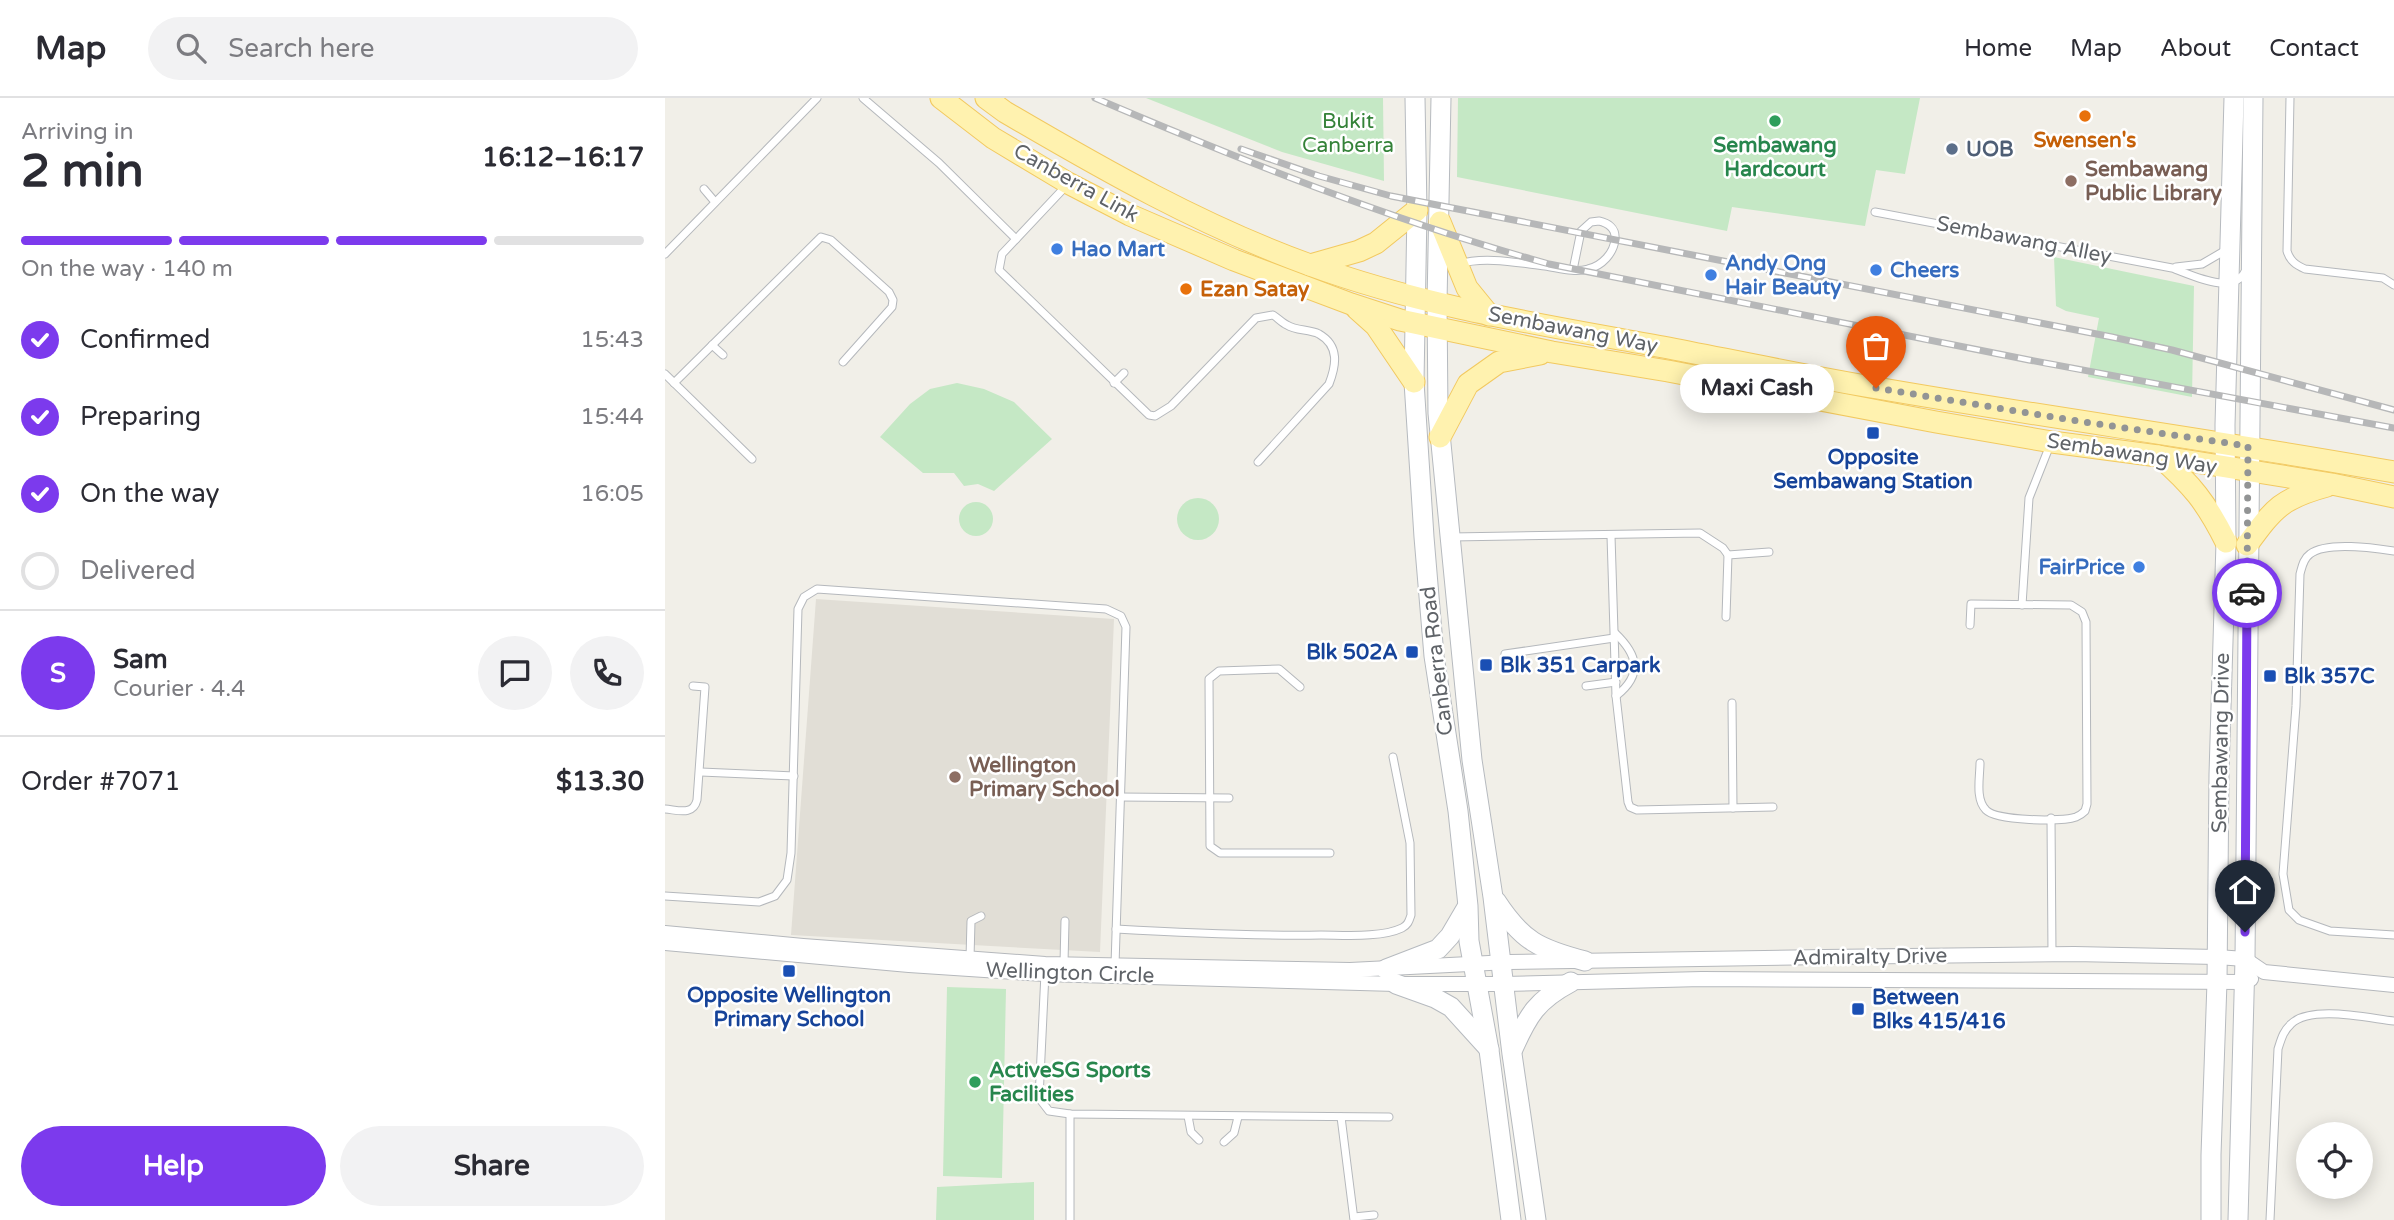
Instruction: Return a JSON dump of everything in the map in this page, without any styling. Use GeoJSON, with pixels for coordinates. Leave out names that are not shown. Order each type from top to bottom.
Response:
{"type":"FeatureCollection","features":[{"type":"Feature","properties":{"kind":"main road","name":"Canberra Link"},"geometry":{"type":"LineString","coordinates":[[941,98],[993,138],[1068,183],[1153,225],[1234,260],[1351,304],[1427,326]]}},
{"type":"Feature","properties":{"kind":"main road","name":"Canberra Road"},"geometry":{"type":"LineString","coordinates":[[1415,98],[1416,298],[1427,326],[1472,760],[1536,1220]]}},
{"type":"Feature","properties":{"kind":"main road","name":"Canberra Road"},"geometry":{"type":"LineString","coordinates":[[1441,98],[1437,303],[1427,326],[1414,382],[1434,656],[1458,811],[1473,975],[1489,1050],[1511,1220]]}},
{"type":"Feature","properties":{"kind":"main road","name":"Sembawang Drive"},"geometry":{"type":"LineString","coordinates":[[2211,1220],[2234,98]]}},
{"type":"Feature","properties":{"kind":"main road","name":"Sembawang Drive"},"geometry":{"type":"LineString","coordinates":[[2238,1220],[2245,959],[2253,98]]}},
{"type":"Feature","properties":{"kind":"main road","name":"Canberra Link"},"geometry":{"type":"LineString","coordinates":[[994,102],[1160,200],[1242,239],[1310,265],[1416,298]]}},
{"type":"Feature","properties":{"kind":"main road"},"geometry":{"type":"LineString","coordinates":[[1310,265],[1367,247],[1417,210]]}},
{"type":"Feature","properties":{"kind":"main road"},"geometry":{"type":"LineString","coordinates":[[1440,222],[1467,288],[1489,314]]}},
{"type":"Feature","properties":{"kind":"main road","name":"Sembawang Way"},"geometry":{"type":"LineString","coordinates":[[1416,298],[1876,388],[2225,442],[2394,472]]}},
{"type":"Feature","properties":{"kind":"main road"},"geometry":{"type":"LineString","coordinates":[[1351,304],[1376,326],[1414,382]]}},
{"type":"Feature","properties":{"kind":"main road","name":"Sembawang Way"},"geometry":{"type":"LineString","coordinates":[[1427,326],[1552,352],[1668,371],[1936,422],[2332,484],[2394,497]]}},
{"type":"Feature","properties":{"kind":"main road"},"geometry":{"type":"LineString","coordinates":[[1440,437],[1468,384],[1499,362],[1552,352]]}},
{"type":"Feature","properties":{"kind":"main road"},"geometry":{"type":"LineString","coordinates":[[2158,456],[2197,492],[2226,541]]}},
{"type":"Feature","properties":{"kind":"main road"},"geometry":{"type":"LineString","coordinates":[[2247,545],[2279,506],[2293,496],[2332,484]]}},
{"type":"Feature","properties":{"kind":"main road"},"geometry":{"type":"LineString","coordinates":[[1493,897],[1513,926],[1535,944],[1553,953],[1585,961]]}},
{"type":"Feature","properties":{"kind":"main road"},"geometry":{"type":"LineString","coordinates":[[1391,976],[1438,949],[1450,936],[1468,905]]}},
{"type":"Feature","properties":{"kind":"main road"},"geometry":{"type":"LineString","coordinates":[[1391,976],[1451,1007],[1489,1050]]}},
{"type":"Feature","properties":{"kind":"main road"},"geometry":{"type":"LineString","coordinates":[[1511,1054],[1534,1007],[1553,991],[1571,982]]}},
{"type":"Feature","properties":{"kind":"street","name":"Wellington Circle"},"geometry":{"type":"LineString","coordinates":[[665,933],[970,959],[1045,969],[1064,963],[1115,970]]}},
{"type":"Feature","properties":{"kind":"street","name":"Wellington Circle"},"geometry":{"type":"LineString","coordinates":[[665,943],[909,965],[1391,976],[1473,975]]}},
{"type":"Feature","properties":{"kind":"street","name":"Admiralty Drive"},"geometry":{"type":"LineString","coordinates":[[1473,975],[1502,963],[1585,961],[2052,954],[2245,959]]}},
{"type":"Feature","properties":{"kind":"street"},"geometry":{"type":"LineString","coordinates":[[2245,959],[2264,972],[2394,985]]}},
{"type":"Feature","properties":{"kind":"street","name":"Admiralty Drive"},"geometry":{"type":"LineString","coordinates":[[1473,975],[1504,984],[1702,979],[2244,982],[2264,972]]}},
{"type":"Feature","properties":{"kind":"lane"},"geometry":{"type":"LineString","coordinates":[[665,254],[817,98]]}},
{"type":"Feature","properties":{"kind":"lane"},"geometry":{"type":"LineString","coordinates":[[863,98],[939,163],[1016,239]]}},
{"type":"Feature","properties":{"kind":"lane"},"geometry":{"type":"LineString","coordinates":[[2290,98],[2287,239],[2289,258],[2305,269],[2383,278],[2394,285]]}},
{"type":"Feature","properties":{"kind":"lane"},"geometry":{"type":"LineString","coordinates":[[1068,183],[1002,254],[999,270],[1143,411],[1155,416],[1171,406],[1256,318],[1266,314],[1273,315],[1288,327],[1318,334],[1327,341],[1335,353],[1336,368],[1329,384],[1258,462]]}},
{"type":"Feature","properties":{"kind":"lane"},"geometry":{"type":"LineString","coordinates":[[704,189],[715,202]]}},
{"type":"Feature","properties":{"kind":"lane","name":"Sembawang Alley"},"geometry":{"type":"LineString","coordinates":[[1875,212],[2172,268],[2229,284]]}},
{"type":"Feature","properties":{"kind":"lane"},"geometry":{"type":"LineString","coordinates":[[1457,265],[1489,261],[1573,270],[1589,270],[1607,258],[1615,239],[1614,230],[1608,224],[1599,220],[1585,226],[1581,232],[1573,270]]}},
{"type":"Feature","properties":{"kind":"lane"},"geometry":{"type":"LineString","coordinates":[[674,383],[821,237],[831,240],[889,292],[893,300],[892,307],[843,362]]}},
{"type":"Feature","properties":{"kind":"lane","name":"Sembawang Alley"},"geometry":{"type":"LineString","coordinates":[[2172,268],[2202,264],[2232,246]]}},
{"type":"Feature","properties":{"kind":"lane"},"geometry":{"type":"LineString","coordinates":[[2229,284],[2244,275],[2251,255]]}},
{"type":"Feature","properties":{"kind":"lane"},"geometry":{"type":"LineString","coordinates":[[712,345],[723,355]]}},
{"type":"Feature","properties":{"kind":"lane"},"geometry":{"type":"LineString","coordinates":[[1114,383],[1123,373]]}},
{"type":"Feature","properties":{"kind":"lane"},"geometry":{"type":"LineString","coordinates":[[665,374],[752,459]]}},
{"type":"Feature","properties":{"kind":"lane"},"geometry":{"type":"LineString","coordinates":[[2022,605],[2029,498],[2052,442]]}},
{"type":"Feature","properties":{"kind":"lane"},"geometry":{"type":"LineString","coordinates":[[1449,537],[1700,533],[1723,548],[1728,555],[1726,617]]}},
{"type":"Feature","properties":{"kind":"lane"},"geometry":{"type":"LineString","coordinates":[[1611,536],[1616,696],[1630,807],[1637,810],[1773,807]]}},
{"type":"Feature","properties":{"kind":"lane"},"geometry":{"type":"LineString","coordinates":[[2394,551],[2358,546],[2333,547],[2310,553],[2303,562],[2300,574],[2296,706],[2283,874],[2289,910],[2299,920],[2330,931],[2394,935]]}},
{"type":"Feature","properties":{"kind":"lane"},"geometry":{"type":"LineString","coordinates":[[1728,555],[1769,552]]}},
{"type":"Feature","properties":{"kind":"lane"},"geometry":{"type":"LineString","coordinates":[[665,896],[759,902],[775,895],[787,880],[791,853],[798,609],[804,597],[817,589],[1106,609],[1121,616],[1126,627],[1115,970]]}},
{"type":"Feature","properties":{"kind":"lane"},"geometry":{"type":"LineString","coordinates":[[1970,625],[1971,604],[2071,605],[2082,612],[2086,622],[2085,811],[2074,818],[1997,817],[1987,812],[1980,802],[1980,763]]}},
{"type":"Feature","properties":{"kind":"lane"},"geometry":{"type":"LineString","coordinates":[[1505,654],[1614,635],[1626,644],[1635,659],[1629,682],[1616,696]]}},
{"type":"Feature","properties":{"kind":"lane"},"geometry":{"type":"LineString","coordinates":[[1300,687],[1279,669],[1219,671],[1209,679],[1210,846],[1220,853],[1330,853]]}},
{"type":"Feature","properties":{"kind":"lane"},"geometry":{"type":"LineString","coordinates":[[1586,686],[1616,682]]}},
{"type":"Feature","properties":{"kind":"lane"},"geometry":{"type":"LineString","coordinates":[[665,809],[689,811],[695,807],[701,772],[705,687],[692,686]]}},
{"type":"Feature","properties":{"kind":"lane"},"geometry":{"type":"LineString","coordinates":[[1732,703],[1733,808]]}},
{"type":"Feature","properties":{"kind":"lane"},"geometry":{"type":"LineString","coordinates":[[1116,929],[1243,935],[1351,935],[1400,929],[1408,924],[1411,915],[1410,844],[1393,757]]}},
{"type":"Feature","properties":{"kind":"lane"},"geometry":{"type":"LineString","coordinates":[[2087,768],[2097,769]]}},
{"type":"Feature","properties":{"kind":"lane"},"geometry":{"type":"LineString","coordinates":[[701,772],[794,776]]}},
{"type":"Feature","properties":{"kind":"lane"},"geometry":{"type":"LineString","coordinates":[[1120,797],[1229,798]]}},
{"type":"Feature","properties":{"kind":"lane"},"geometry":{"type":"LineString","coordinates":[[2051,818],[2052,954]]}},
{"type":"Feature","properties":{"kind":"lane"},"geometry":{"type":"LineString","coordinates":[[970,959],[971,921],[981,916]]}},
{"type":"Feature","properties":{"kind":"lane"},"geometry":{"type":"LineString","coordinates":[[1064,963],[1065,921]]}},
{"type":"Feature","properties":{"kind":"lane"},"geometry":{"type":"LineString","coordinates":[[1045,969],[1039,1098],[1049,1111],[1070,1114],[1238,1117],[1389,1117]]}},
{"type":"Feature","properties":{"kind":"lane"},"geometry":{"type":"LineString","coordinates":[[2270,1220],[2278,1049],[2282,1035],[2292,1023],[2316,1013],[2394,1021]]}},
{"type":"Feature","properties":{"kind":"lane"},"geometry":{"type":"LineString","coordinates":[[1070,1114],[1070,1220]]}},
{"type":"Feature","properties":{"kind":"lane"},"geometry":{"type":"LineString","coordinates":[[1188,1116],[1191,1132],[1199,1140]]}},
{"type":"Feature","properties":{"kind":"lane"},"geometry":{"type":"LineString","coordinates":[[1224,1142],[1234,1133],[1238,1117]]}},
{"type":"Feature","properties":{"kind":"lane"},"geometry":{"type":"LineString","coordinates":[[1341,1117],[1354,1219],[1374,1215]]}},
{"type":"Feature","properties":{"kind":"shaded area","name":"Wellington Primary School"},"geometry":{"type":"Polygon","coordinates":[[[816,599],[1114,619],[1100,952],[791,935],[816,599]]]}},
{"type":"Feature","properties":{"kind":"green space","name":"Bukit Canberra"},"geometry":{"type":"Polygon","coordinates":[[[1146,98],[1383,98],[1384,181],[1282,152],[1146,98]]]}},
{"type":"Feature","properties":{"kind":"green space"},"geometry":{"type":"Polygon","coordinates":[[[1458,98],[1920,98],[1905,174],[1876,170],[1865,226],[1732,207],[1727,231],[1457,177],[1458,98]]]}},
{"type":"Feature","properties":{"kind":"green space"},"geometry":{"type":"Polygon","coordinates":[[[2054,257],[2194,286],[2192,397],[2088,377],[2099,318],[2066,311],[2056,306],[2054,257]]]}},
{"type":"Feature","properties":{"kind":"green space"},"geometry":{"type":"Polygon","coordinates":[[[957,383],[984,389],[1014,402],[1052,439],[994,491],[978,484],[964,486],[954,473],[923,473],[880,437],[910,404],[930,389],[957,383]]]}},
{"type":"Feature","properties":{"kind":"green space"},"geometry":{"type":"Polygon","coordinates":[[[1198,498],[1213,504],[1219,519],[1213,534],[1198,540],[1183,534],[1177,519],[1183,504],[1198,498]]]}},
{"type":"Feature","properties":{"kind":"green space"},"geometry":{"type":"Polygon","coordinates":[[[976,502],[988,507],[993,519],[988,531],[976,536],[964,531],[959,519],[964,507],[976,502]]]}},
{"type":"Feature","properties":{"kind":"green space","name":"ActiveSG Sports Facilities"},"geometry":{"type":"Polygon","coordinates":[[[947,987],[1006,989],[1002,1178],[943,1176],[947,987]]]}},
{"type":"Feature","properties":{"kind":"green space"},"geometry":{"type":"Polygon","coordinates":[[[1034,1182],[1034,1220],[936,1220],[937,1187],[1034,1182]]]}},
{"type":"Feature","properties":{"kind":"railway"},"geometry":{"type":"LineString","coordinates":[[1095,98],[1319,189],[1433,229],[1549,264],[2029,360],[2394,428]]}},
{"type":"Feature","properties":{"kind":"railway"},"geometry":{"type":"LineString","coordinates":[[1241,149],[1319,176],[1391,196],[2112,337],[2172,350],[2394,410]]}},
{"type":"Feature","properties":{"kind":"way so far"},"geometry":{"type":"LineString","coordinates":[[1876,388],[2248,446],[2247,593]]}},
{"type":"Feature","properties":{"kind":"place","name":"Swensen's"},"geometry":{"type":"Point","coordinates":[2085,116]}},
{"type":"Feature","properties":{"kind":"place","name":"Sembawang Hardcourt"},"geometry":{"type":"Point","coordinates":[1775,121]}},
{"type":"Feature","properties":{"kind":"place","name":"UOB"},"geometry":{"type":"Point","coordinates":[1952,149]}},
{"type":"Feature","properties":{"kind":"place","name":"Sembawang Public Library"},"geometry":{"type":"Point","coordinates":[2071,181]}},
{"type":"Feature","properties":{"kind":"place","name":"Hao Mart"},"geometry":{"type":"Point","coordinates":[1057,249]}},
{"type":"Feature","properties":{"kind":"place","name":"Cheers"},"geometry":{"type":"Point","coordinates":[1876,270]}},
{"type":"Feature","properties":{"kind":"place","name":"Andy Ong Hair Beauty"},"geometry":{"type":"Point","coordinates":[1711,275]}},
{"type":"Feature","properties":{"kind":"place","name":"Ezan Satay"},"geometry":{"type":"Point","coordinates":[1186,289]}},
{"type":"Feature","properties":{"kind":"place","name":"Maxi Cash"},"geometry":{"type":"Point","coordinates":[1876,388]}},
{"type":"Feature","properties":{"kind":"place","name":"Opposite Sembawang Station"},"geometry":{"type":"Point","coordinates":[1873,433]}},
{"type":"Feature","properties":{"kind":"place","name":"FairPrice"},"geometry":{"type":"Point","coordinates":[2139,567]}},
{"type":"Feature","properties":{"kind":"place","name":"Blk 502A"},"geometry":{"type":"Point","coordinates":[1412,652]}},
{"type":"Feature","properties":{"kind":"place","name":"Blk 351 Carpark"},"geometry":{"type":"Point","coordinates":[1486,665]}},
{"type":"Feature","properties":{"kind":"place","name":"Blk 357C"},"geometry":{"type":"Point","coordinates":[2270,676]}},
{"type":"Feature","properties":{"kind":"place","name":"Wellington Primary School"},"geometry":{"type":"Point","coordinates":[955,777]}},
{"type":"Feature","properties":{"kind":"place","name":"Opposite Wellington Primary School"},"geometry":{"type":"Point","coordinates":[789,971]}},
{"type":"Feature","properties":{"kind":"place","name":"Between Blks 415/416"},"geometry":{"type":"Point","coordinates":[1858,1009]}},
{"type":"Feature","properties":{"kind":"place","name":"ActiveSG Sports Facilities"},"geometry":{"type":"Point","coordinates":[975,1082]}},
{"type":"Feature","properties":{"kind":"route"},"geometry":{"type":"LineString","coordinates":[[2245,932],[2247,593]]}}]}
